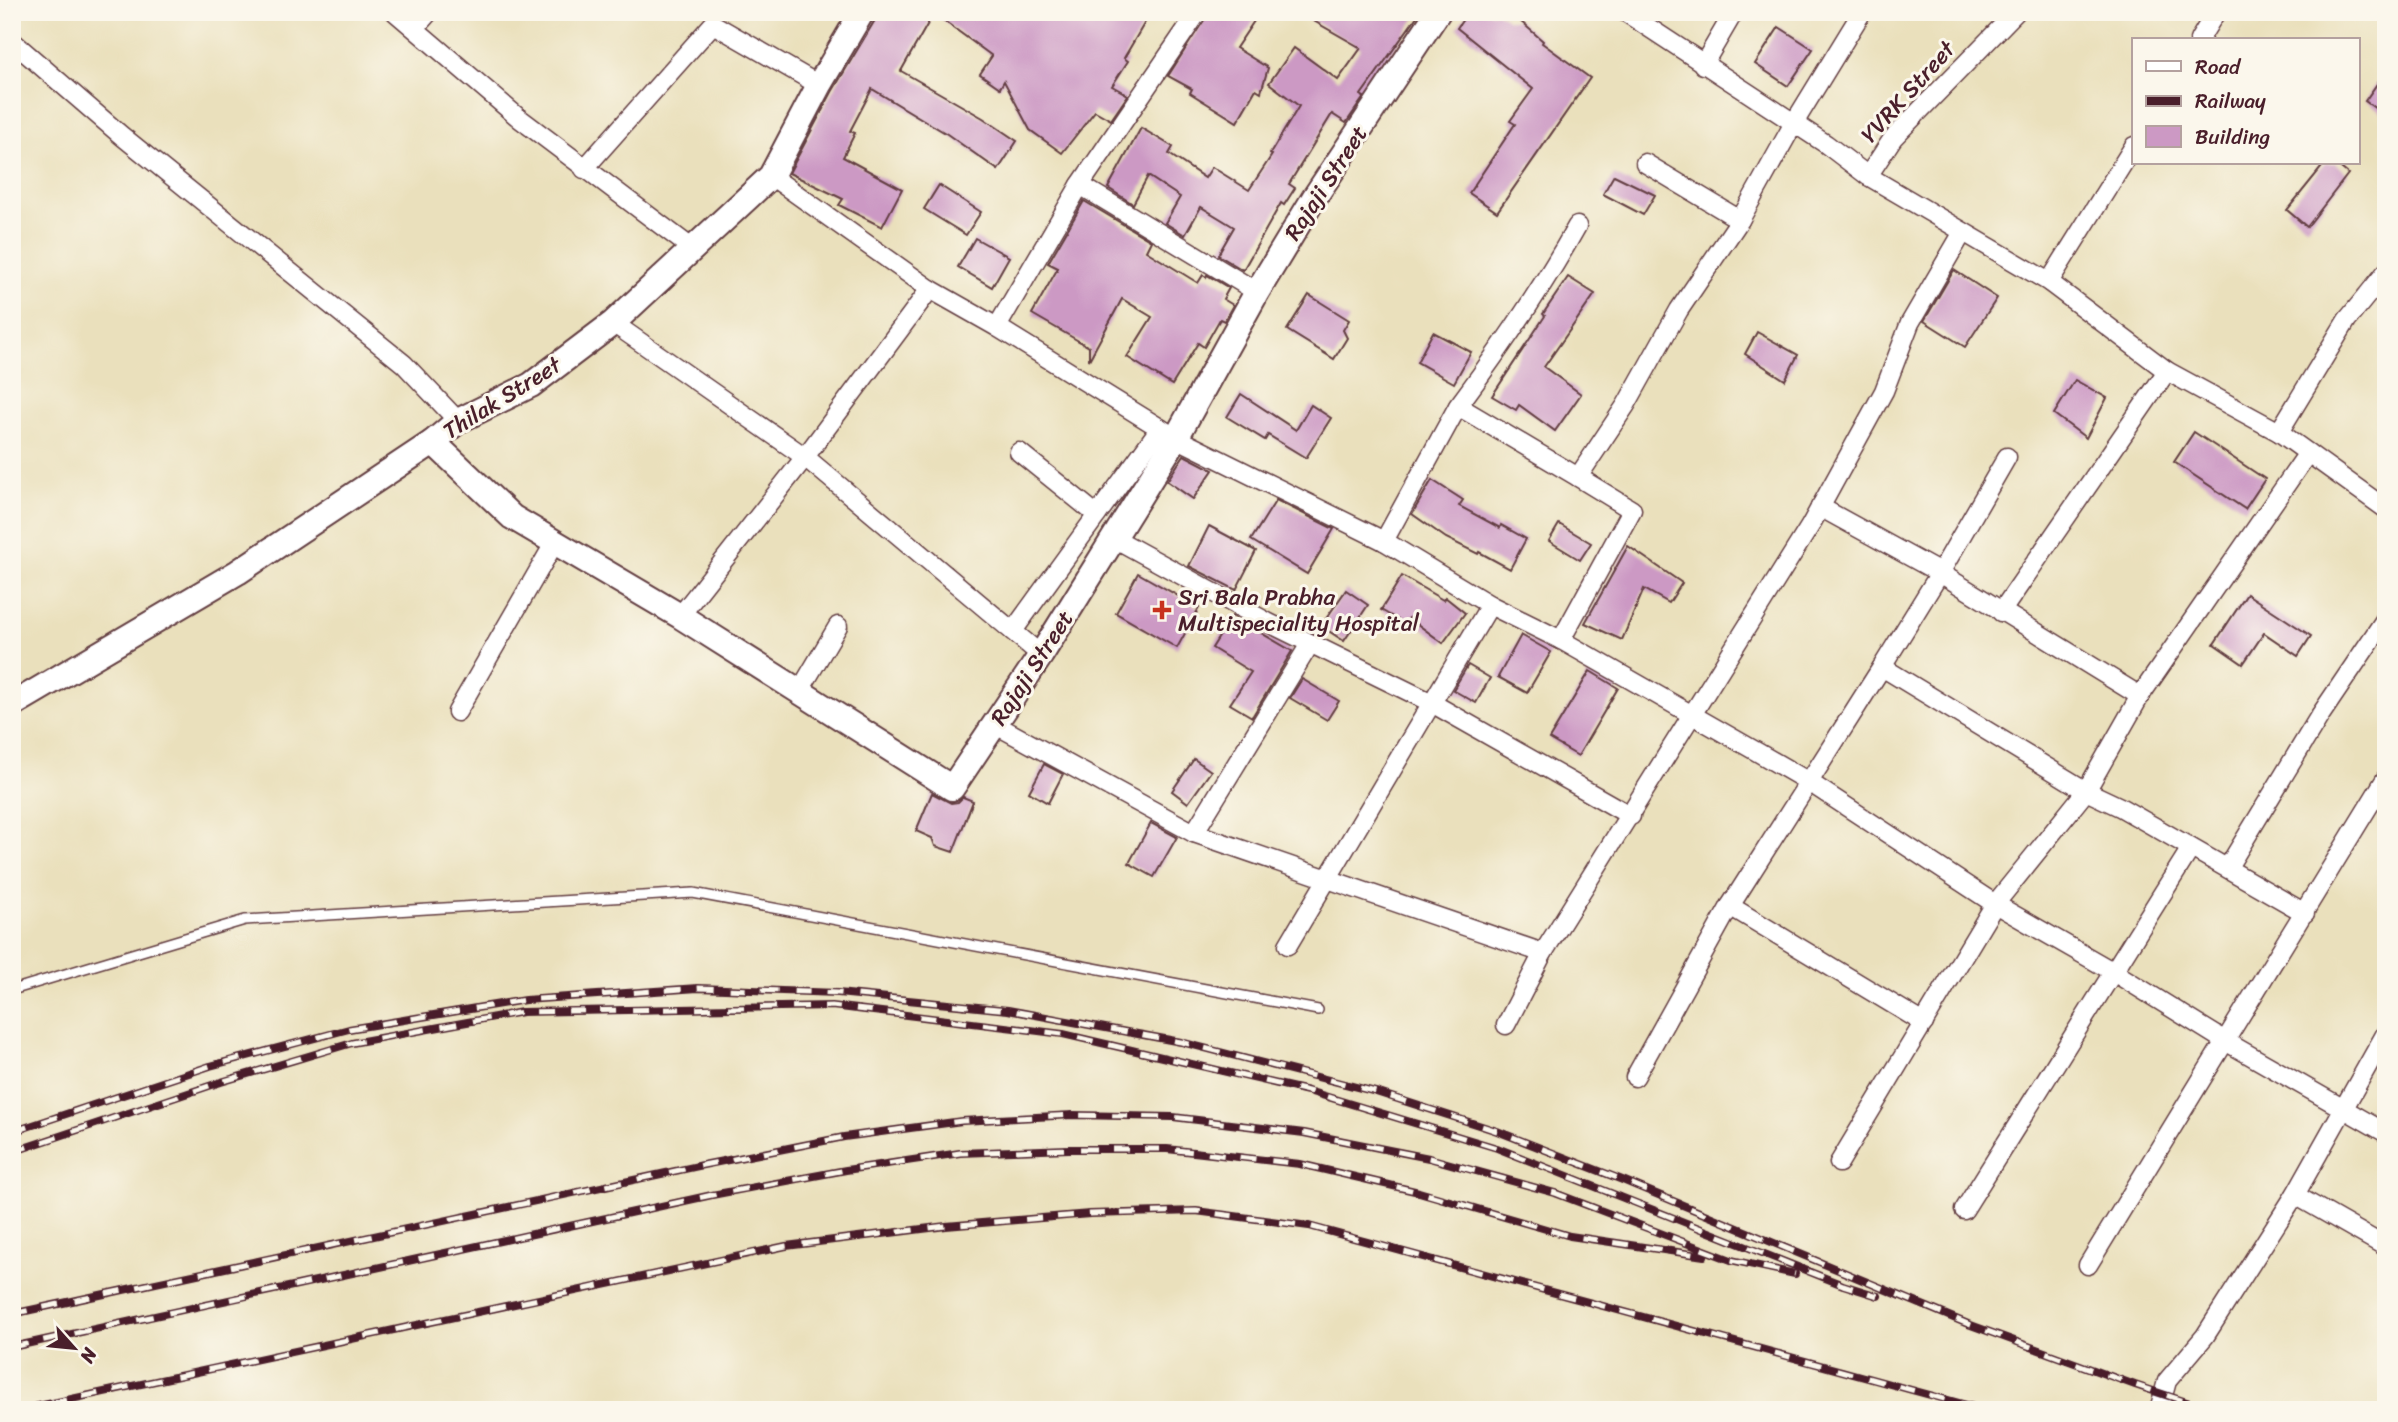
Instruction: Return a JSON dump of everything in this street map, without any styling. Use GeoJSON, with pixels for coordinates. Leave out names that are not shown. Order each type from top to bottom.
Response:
{"type":"FeatureCollection","features":[{"type":"Feature","properties":{"kind":"street"},"geometry":{"type":"LineString","coordinates":[[395,12],[519,118],[694,250]]}},
{"type":"Feature","properties":{"kind":"street"},"geometry":{"type":"LineString","coordinates":[[415,28],[429,12]]}},
{"type":"Feature","properties":{"kind":"street","name":"Thilak Street"},"geometry":{"type":"LineString","coordinates":[[12,705],[237,572],[433,442],[458,421],[531,385],[612,323],[771,176],[819,85],[862,12]]}},
{"type":"Feature","properties":{"kind":"street"},"geometry":{"type":"LineString","coordinates":[[997,327],[1080,185],[1198,12]]}},
{"type":"Feature","properties":{"kind":"street","name":"Rajaji Street"},"geometry":{"type":"LineString","coordinates":[[433,442],[512,517],[680,616],[952,788],[1041,655],[1114,538],[1168,433],[1314,198],[1438,12]]}},
{"type":"Feature","properties":{"kind":"street"},"geometry":{"type":"LineString","coordinates":[[1625,12],[1826,144],[1868,176],[2049,282],[2167,371],[2279,432],[2386,509]]}},
{"type":"Feature","properties":{"kind":"street"},"geometry":{"type":"LineString","coordinates":[[1703,65],[1734,12]]}},
{"type":"Feature","properties":{"kind":"street"},"geometry":{"type":"LineString","coordinates":[[1578,477],[1626,405],[1679,310],[1740,220],[1794,123],[1863,12]]}},
{"type":"Feature","properties":{"kind":"street","name":"YVRK Street"},"geometry":{"type":"LineString","coordinates":[[1868,176],[1894,138],[2016,12]]}},
{"type":"Feature","properties":{"kind":"street"},"geometry":{"type":"LineString","coordinates":[[2200,38],[2216,12]]}},
{"type":"Feature","properties":{"kind":"street"},"geometry":{"type":"LineString","coordinates":[[584,169],[717,18],[819,85]]}},
{"type":"Feature","properties":{"kind":"street"},"geometry":{"type":"LineString","coordinates":[[12,41],[121,136],[404,364],[458,421]]}},
{"type":"Feature","properties":{"kind":"street"},"geometry":{"type":"LineString","coordinates":[[2049,282],[2132,149]]}},
{"type":"Feature","properties":{"kind":"street"},"geometry":{"type":"LineString","coordinates":[[1645,163],[1740,220]]}},
{"type":"Feature","properties":{"kind":"street"},"geometry":{"type":"LineString","coordinates":[[771,176],[930,289],[997,327],[1168,433],[1384,541],[1490,605],[1561,640],[1692,714],[1809,782],[1995,904],[2386,1133]]}},
{"type":"Feature","properties":{"kind":"street"},"geometry":{"type":"LineString","coordinates":[[1080,185],[1257,292]]}},
{"type":"Feature","properties":{"kind":"street"},"geometry":{"type":"LineString","coordinates":[[1384,541],[1458,406],[1500,350],[1577,226]]}},
{"type":"Feature","properties":{"kind":"street"},"geometry":{"type":"LineString","coordinates":[[1506,1025],[1543,953],[1631,816],[1820,507],[1884,391],[1910,323],[1963,232]]}},
{"type":"Feature","properties":{"kind":"street"},"geometry":{"type":"LineString","coordinates":[[2279,432],[2347,320],[2386,272]]}},
{"type":"Feature","properties":{"kind":"street"},"geometry":{"type":"LineString","coordinates":[[680,616],[805,457],[930,289]]}},
{"type":"Feature","properties":{"kind":"street"},"geometry":{"type":"LineString","coordinates":[[612,323],[805,457],[1041,655]]}},
{"type":"Feature","properties":{"kind":"street"},"geometry":{"type":"LineString","coordinates":[[2001,612],[2167,371]]}},
{"type":"Feature","properties":{"kind":"street"},"geometry":{"type":"LineString","coordinates":[[1458,406],[1632,510],[1561,640]]}},
{"type":"Feature","properties":{"kind":"street"},"geometry":{"type":"LineString","coordinates":[[1013,631],[1097,515],[1168,433]]}},
{"type":"Feature","properties":{"kind":"street"},"geometry":{"type":"LineString","coordinates":[[1019,452],[1097,515]]}},
{"type":"Feature","properties":{"kind":"street"},"geometry":{"type":"LineString","coordinates":[[1839,1163],[1995,904],[2087,791],[2140,696],[2308,453]]}},
{"type":"Feature","properties":{"kind":"street"},"geometry":{"type":"LineString","coordinates":[[1635,1077],[1730,906],[1940,573],[2007,457]]}},
{"type":"Feature","properties":{"kind":"street"},"geometry":{"type":"LineString","coordinates":[[1820,507],[1940,573],[2140,696]]}},
{"type":"Feature","properties":{"kind":"street"},"geometry":{"type":"LineString","coordinates":[[1114,538],[1310,644],[1430,702],[1631,816]]}},
{"type":"Feature","properties":{"kind":"street"},"geometry":{"type":"LineString","coordinates":[[457,712],[555,542]]}},
{"type":"Feature","properties":{"kind":"street"},"geometry":{"type":"LineString","coordinates":[[1288,945],[1490,605]]}},
{"type":"Feature","properties":{"kind":"street"},"geometry":{"type":"LineString","coordinates":[[2228,867],[2319,717],[2386,618]]}},
{"type":"Feature","properties":{"kind":"street"},"geometry":{"type":"LineString","coordinates":[[799,692],[838,625]]}},
{"type":"Feature","properties":{"kind":"street"},"geometry":{"type":"LineString","coordinates":[[1194,833],[1310,644]]}},
{"type":"Feature","properties":{"kind":"street"},"geometry":{"type":"LineString","coordinates":[[1882,667],[2087,791],[2228,867],[2305,913]]}},
{"type":"Feature","properties":{"kind":"street"},"geometry":{"type":"LineString","coordinates":[[996,724],[1194,833],[1543,953]]}},
{"type":"Feature","properties":{"kind":"street"},"geometry":{"type":"LineString","coordinates":[[2088,1265],[2386,778]]}},
{"type":"Feature","properties":{"kind":"street"},"geometry":{"type":"LineString","coordinates":[[1964,1210],[2191,848]]}},
{"type":"Feature","properties":{"kind":"street"},"geometry":{"type":"LineString","coordinates":[[1730,906],[1924,1023]]}},
{"type":"Feature","properties":{"kind":"street"},"geometry":{"type":"LineString","coordinates":[[2159,1410],[2166,1381],[2205,1336],[2295,1195],[2386,1032]]}},
{"type":"Feature","properties":{"kind":"street"},"geometry":{"type":"LineString","coordinates":[[2295,1195],[2386,1247]]}},
{"type":"Feature","properties":{"kind":"lane"},"geometry":{"type":"LineString","coordinates":[[12,990],[245,920],[693,893],[1318,1010]]}},
{"type":"Feature","properties":{"kind":"building"},"geometry":{"type":"Polygon","coordinates":[[[877,12],[921,12],[931,18],[901,71],[983,118],[1017,141],[998,170],[947,134],[872,89],[850,131],[855,133],[843,157],[902,189],[882,227],[839,205],[843,199],[789,173],[877,12]]]}},
{"type":"Feature","properties":{"kind":"building"},"geometry":{"type":"Polygon","coordinates":[[[932,12],[1151,12],[1124,58],[1128,61],[1112,86],[1128,95],[1111,120],[1095,111],[1062,153],[1030,130],[1004,81],[1000,88],[980,74],[992,56],[932,12]]]}},
{"type":"Feature","properties":{"kind":"building"},"geometry":{"type":"Polygon","coordinates":[[[1209,12],[1260,12],[1236,48],[1268,68],[1261,92],[1256,89],[1237,122],[1190,93],[1192,89],[1168,76],[1209,12]]]}},
{"type":"Feature","properties":{"kind":"building"},"geometry":{"type":"Polygon","coordinates":[[[1298,12],[1420,12],[1361,95],[1364,97],[1346,123],[1332,114],[1289,184],[1295,188],[1284,205],[1281,203],[1243,270],[1218,255],[1234,227],[1201,207],[1185,235],[1165,223],[1180,197],[1148,176],[1133,204],[1108,188],[1141,128],[1173,147],[1169,154],[1205,178],[1212,167],[1249,190],[1299,106],[1269,83],[1294,48],[1338,80],[1361,48],[1298,12]]]}},
{"type":"Feature","properties":{"kind":"building"},"geometry":{"type":"Polygon","coordinates":[[[1468,12],[1497,12],[1509,20],[1519,20],[1543,41],[1542,43],[1590,78],[1497,212],[1469,193],[1515,124],[1510,121],[1533,89],[1457,28],[1468,12]]]}},
{"type":"Feature","properties":{"kind":"building"},"geometry":{"type":"Polygon","coordinates":[[[1779,27],[1813,49],[1788,86],[1755,64],[1779,27]]]}},
{"type":"Feature","properties":{"kind":"building"},"geometry":{"type":"Polygon","coordinates":[[[2386,71],[2386,116],[2365,101],[2386,71]]]}},
{"type":"Feature","properties":{"kind":"building"},"geometry":{"type":"Polygon","coordinates":[[[2324,164],[2336,164],[2348,174],[2307,227],[2287,210],[2324,164]]]}},
{"type":"Feature","properties":{"kind":"building"},"geometry":{"type":"Polygon","coordinates":[[[1614,175],[1655,195],[1643,215],[1603,194],[1614,175]]]}},
{"type":"Feature","properties":{"kind":"building"},"geometry":{"type":"Polygon","coordinates":[[[939,185],[981,212],[966,235],[924,209],[939,185]]]}},
{"type":"Feature","properties":{"kind":"building"},"geometry":{"type":"Polygon","coordinates":[[[1084,201],[1151,241],[1146,251],[1198,283],[1203,275],[1207,275],[1229,288],[1223,299],[1233,305],[1224,321],[1220,319],[1204,347],[1198,343],[1172,385],[1127,357],[1152,317],[1122,299],[1089,360],[1089,347],[1032,314],[1058,268],[1048,263],[1084,201]]]}},
{"type":"Feature","properties":{"kind":"building"},"geometry":{"type":"Polygon","coordinates":[[[975,238],[1009,257],[992,287],[958,267],[975,238]]]}},
{"type":"Feature","properties":{"kind":"building"},"geometry":{"type":"Polygon","coordinates":[[[1954,270],[1997,298],[1965,347],[1924,321],[1954,270]]]}},
{"type":"Feature","properties":{"kind":"building"},"geometry":{"type":"Polygon","coordinates":[[[1568,277],[1595,294],[1544,367],[1581,394],[1555,431],[1519,405],[1516,410],[1492,396],[1568,277]]]}},
{"type":"Feature","properties":{"kind":"building"},"geometry":{"type":"Polygon","coordinates":[[[1309,295],[1349,320],[1343,330],[1347,338],[1334,359],[1287,330],[1309,295]]]}},
{"type":"Feature","properties":{"kind":"building"},"geometry":{"type":"Polygon","coordinates":[[[1433,332],[1471,352],[1454,383],[1417,362],[1433,332]]]}},
{"type":"Feature","properties":{"kind":"building"},"geometry":{"type":"Polygon","coordinates":[[[1757,332],[1798,355],[1785,380],[1745,354],[1757,332]]]}},
{"type":"Feature","properties":{"kind":"building"},"geometry":{"type":"Polygon","coordinates":[[[2075,380],[2107,398],[2086,438],[2054,414],[2075,380]]]}},
{"type":"Feature","properties":{"kind":"building"},"geometry":{"type":"Polygon","coordinates":[[[1241,394],[1296,430],[1311,405],[1331,418],[1306,458],[1268,435],[1265,440],[1227,417],[1241,394]]]}},
{"type":"Feature","properties":{"kind":"building"},"geometry":{"type":"Polygon","coordinates":[[[2194,432],[2265,479],[2245,509],[2174,462],[2194,432]]]}},
{"type":"Feature","properties":{"kind":"building"},"geometry":{"type":"Polygon","coordinates":[[[1184,455],[1213,470],[1193,499],[1167,481],[1184,455]]]}},
{"type":"Feature","properties":{"kind":"building"},"geometry":{"type":"Polygon","coordinates":[[[1432,480],[1463,500],[1459,506],[1526,539],[1510,569],[1446,538],[1412,514],[1432,480]]]}},
{"type":"Feature","properties":{"kind":"building"},"geometry":{"type":"Polygon","coordinates":[[[1276,500],[1334,529],[1307,574],[1251,540],[1276,500]]]}},
{"type":"Feature","properties":{"kind":"building"},"geometry":{"type":"Polygon","coordinates":[[[1559,524],[1591,543],[1580,560],[1549,541],[1559,524]]]}},
{"type":"Feature","properties":{"kind":"building"},"geometry":{"type":"Polygon","coordinates":[[[1209,526],[1256,551],[1236,590],[1189,566],[1209,526]]]}},
{"type":"Feature","properties":{"kind":"building"},"geometry":{"type":"Polygon","coordinates":[[[1628,546],[1682,583],[1669,603],[1644,589],[1622,640],[1585,623],[1628,546]]]}},
{"type":"Feature","properties":{"kind":"building"},"geometry":{"type":"Polygon","coordinates":[[[1138,573],[1199,608],[1177,648],[1116,613],[1138,573]]]}},
{"type":"Feature","properties":{"kind":"building"},"geometry":{"type":"Polygon","coordinates":[[[1402,576],[1443,600],[1445,597],[1465,613],[1443,643],[1409,618],[1405,624],[1381,610],[1402,576]]]}},
{"type":"Feature","properties":{"kind":"building"},"geometry":{"type":"Polygon","coordinates":[[[1346,590],[1368,605],[1344,641],[1321,626],[1346,590]]]}},
{"type":"Feature","properties":{"kind":"building"},"geometry":{"type":"Polygon","coordinates":[[[2247,594],[2311,636],[2298,656],[2264,633],[2243,664],[2214,644],[2247,594]]]}},
{"type":"Feature","properties":{"kind":"building"},"geometry":{"type":"Polygon","coordinates":[[[1232,616],[1292,651],[1252,717],[1230,704],[1251,672],[1212,648],[1232,616]]]}},
{"type":"Feature","properties":{"kind":"building"},"geometry":{"type":"Polygon","coordinates":[[[1521,635],[1551,652],[1527,693],[1498,677],[1521,635]]]}},
{"type":"Feature","properties":{"kind":"building"},"geometry":{"type":"Polygon","coordinates":[[[1468,665],[1490,678],[1476,703],[1453,690],[1468,665]]]}},
{"type":"Feature","properties":{"kind":"building"},"geometry":{"type":"Polygon","coordinates":[[[1590,671],[1618,688],[1578,756],[1549,739],[1590,671]]]}},
{"type":"Feature","properties":{"kind":"building"},"geometry":{"type":"Polygon","coordinates":[[[1302,679],[1339,701],[1327,720],[1290,698],[1302,679]]]}},
{"type":"Feature","properties":{"kind":"building"},"geometry":{"type":"Polygon","coordinates":[[[1194,759],[1211,771],[1188,803],[1172,791],[1194,759]]]}},
{"type":"Feature","properties":{"kind":"building"},"geometry":{"type":"Polygon","coordinates":[[[1044,764],[1063,774],[1048,803],[1029,792],[1044,764]]]}},
{"type":"Feature","properties":{"kind":"building"},"geometry":{"type":"Polygon","coordinates":[[[932,793],[951,803],[958,802],[963,797],[973,801],[953,852],[935,846],[932,838],[916,831],[932,793]]]}},
{"type":"Feature","properties":{"kind":"building"},"geometry":{"type":"Polygon","coordinates":[[[1151,823],[1177,837],[1154,877],[1129,863],[1151,823]]]}},
{"type":"Feature","properties":{"kind":"railway"},"geometry":{"type":"LineString","coordinates":[[12,1132],[210,1066],[349,1029],[525,1000],[698,988],[838,993],[1008,1010],[1181,1042],[1376,1092],[1497,1131],[1625,1181],[1968,1324],[2211,1410]]}},
{"type":"Feature","properties":{"kind":"railway"},"geometry":{"type":"LineString","coordinates":[[12,1152],[221,1082],[352,1043],[522,1012],[832,1006],[1063,1034],[1308,1091],[1497,1148],[1843,1285],[1878,1296]]}},
{"type":"Feature","properties":{"kind":"railway"},"geometry":{"type":"LineString","coordinates":[[12,1314],[844,1137],[962,1121],[1073,1115],[1173,1117],[1304,1133],[1429,1158],[1555,1193],[1731,1260],[1795,1274]]}},
{"type":"Feature","properties":{"kind":"railway"},"geometry":{"type":"LineString","coordinates":[[12,1347],[712,1195],[846,1170],[960,1153],[1167,1149],[1300,1164],[1419,1192],[1570,1236],[1704,1256]]}},
{"type":"Feature","properties":{"kind":"railway"},"geometry":{"type":"LineString","coordinates":[[20,1410],[786,1246],[946,1226],[1090,1214],[1196,1211],[1309,1226],[1985,1410]]}},
{"type":"Feature","properties":{"kind":"place","name":"Sri Bala Prabha Multispeciality Hospital"},"geometry":{"type":"Point","coordinates":[1162,610]}}]}
